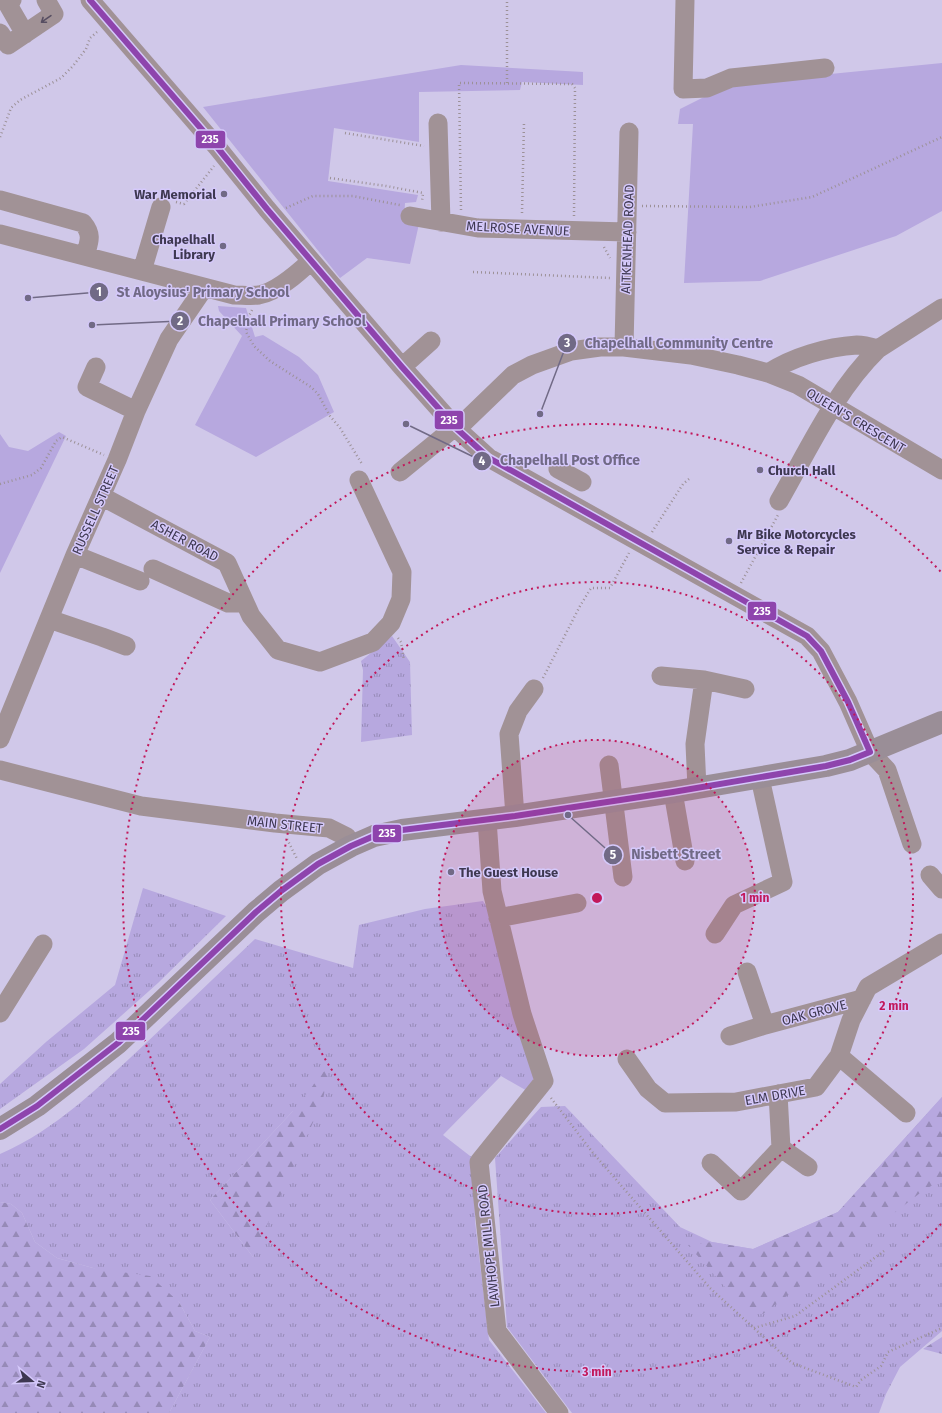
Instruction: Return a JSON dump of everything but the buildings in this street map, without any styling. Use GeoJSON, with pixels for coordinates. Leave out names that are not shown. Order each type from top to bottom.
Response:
{"type":"FeatureCollection","features":[{"type":"Feature","properties":{"kind":"main road"},"geometry":{"type":"LineString","coordinates":[[0,1129],[37,1106],[118,1043],[251,917],[281,891],[318,864],[351,846],[374,836],[402,830],[487,820],[673,792],[826,766],[850,760],[942,722]]}},
{"type":"Feature","properties":{"kind":"street"},"geometry":{"type":"LineString","coordinates":[[12,0],[7,4],[25,34]]}},
{"type":"Feature","properties":{"kind":"street"},"geometry":{"type":"LineString","coordinates":[[0,33],[8,45],[54,14],[46,0]]}},
{"type":"Feature","properties":{"kind":"street"},"geometry":{"type":"LineString","coordinates":[[685,0],[683,89],[707,88],[731,78],[825,68]]}},
{"type":"Feature","properties":{"kind":"street"},"geometry":{"type":"LineString","coordinates":[[92,1],[402,367],[456,428],[489,458],[807,636],[821,651],[848,702],[870,752],[887,770],[912,844]]}},
{"type":"Feature","properties":{"kind":"street"},"geometry":{"type":"LineString","coordinates":[[438,123],[441,222]]}},
{"type":"Feature","properties":{"kind":"street","name":"AITKENHEAD ROAD"},"geometry":{"type":"LineString","coordinates":[[624,347],[629,132]]}},
{"type":"Feature","properties":{"kind":"street"},"geometry":{"type":"LineString","coordinates":[[0,200],[83,223],[89,230],[90,239],[85,256]]}},
{"type":"Feature","properties":{"kind":"street"},"geometry":{"type":"LineString","coordinates":[[142,271],[161,207]]}},
{"type":"Feature","properties":{"kind":"street","name":"MELROSE AVENUE"},"geometry":{"type":"LineString","coordinates":[[407,211],[441,222],[478,228],[627,232]]}},
{"type":"Feature","properties":{"kind":"street"},"geometry":{"type":"LineString","coordinates":[[0,234],[234,295],[259,295],[269,292],[280,286],[311,261]]}},
{"type":"Feature","properties":{"kind":"street","name":"RUSSELL STREET"},"geometry":{"type":"LineString","coordinates":[[0,739],[75,555],[117,460],[136,411],[169,339],[204,288]]}},
{"type":"Feature","properties":{"kind":"street"},"geometry":{"type":"LineString","coordinates":[[779,501],[833,406],[864,363],[878,349],[942,308]]}},
{"type":"Feature","properties":{"kind":"street"},"geometry":{"type":"LineString","coordinates":[[402,367],[431,341]]}},
{"type":"Feature","properties":{"kind":"street"},"geometry":{"type":"LineString","coordinates":[[768,373],[783,364],[820,351],[858,345],[878,349]]}},
{"type":"Feature","properties":{"kind":"street","name":"QUEEN'S CRESCENT"},"geometry":{"type":"LineString","coordinates":[[400,472],[456,428],[513,375],[532,365],[571,351],[600,347],[624,347],[691,355],[768,373],[798,385],[942,470]]}},
{"type":"Feature","properties":{"kind":"street"},"geometry":{"type":"LineString","coordinates":[[96,367],[87,387],[136,411]]}},
{"type":"Feature","properties":{"kind":"street"},"geometry":{"type":"LineString","coordinates":[[558,469],[582,482]]}},
{"type":"Feature","properties":{"kind":"street","name":"ASHER ROAD"},"geometry":{"type":"LineString","coordinates":[[101,496],[227,563],[251,616],[278,650],[320,662],[373,642],[391,623],[401,599],[402,572],[359,480]]}},
{"type":"Feature","properties":{"kind":"street"},"geometry":{"type":"LineString","coordinates":[[75,555],[146,575],[228,604],[245,603]]}},
{"type":"Feature","properties":{"kind":"street"},"geometry":{"type":"LineString","coordinates":[[49,619],[126,646]]}},
{"type":"Feature","properties":{"kind":"street"},"geometry":{"type":"LineString","coordinates":[[661,676],[704,680],[745,689]]}},
{"type":"Feature","properties":{"kind":"street"},"geometry":{"type":"LineString","coordinates":[[697,788],[695,744],[704,680]]}},
{"type":"Feature","properties":{"kind":"street"},"geometry":{"type":"LineString","coordinates":[[515,816],[509,734],[518,711],[534,689]]}},
{"type":"Feature","properties":{"kind":"street"},"geometry":{"type":"LineString","coordinates":[[609,765],[622,877]]}},
{"type":"Feature","properties":{"kind":"street","name":"MAIN STREET"},"geometry":{"type":"LineString","coordinates":[[0,770],[141,806],[280,824],[329,828],[347,837],[351,846]]}},
{"type":"Feature","properties":{"kind":"street"},"geometry":{"type":"LineString","coordinates":[[715,934],[734,905],[783,882],[760,778]]}},
{"type":"Feature","properties":{"kind":"street"},"geometry":{"type":"LineString","coordinates":[[673,792],[685,861]]}},
{"type":"Feature","properties":{"kind":"street"},"geometry":{"type":"LineString","coordinates":[[487,820],[492,891],[522,1014],[542,1083]]}},
{"type":"Feature","properties":{"kind":"street"},"geometry":{"type":"LineString","coordinates":[[498,918],[577,903]]}},
{"type":"Feature","properties":{"kind":"street","name":"ELM DRIVE"},"geometry":{"type":"LineString","coordinates":[[627,1059],[648,1089],[665,1103],[736,1102],[816,1087],[839,1056],[851,1020],[868,987],[942,943]]}},
{"type":"Feature","properties":{"kind":"street"},"geometry":{"type":"LineString","coordinates":[[0,1013],[43,944]]}},
{"type":"Feature","properties":{"kind":"street","name":"OAK GROVE"},"geometry":{"type":"LineString","coordinates":[[747,972],[765,1025]]}},
{"type":"Feature","properties":{"kind":"street","name":"OAK GROVE"},"geometry":{"type":"LineString","coordinates":[[730,1036],[862,999]]}},
{"type":"Feature","properties":{"kind":"street"},"geometry":{"type":"LineString","coordinates":[[839,1056],[906,1112]]}},
{"type":"Feature","properties":{"kind":"street","name":"LAWHOPE MILL ROAD"},"geometry":{"type":"LineString","coordinates":[[542,1083],[479,1162],[497,1332],[559,1413]]}},
{"type":"Feature","properties":{"kind":"street"},"geometry":{"type":"LineString","coordinates":[[711,1163],[741,1191],[782,1148],[778,1094]]}},
{"type":"Feature","properties":{"kind":"street"},"geometry":{"type":"LineString","coordinates":[[782,1148],[808,1167]]}},
{"type":"Feature","properties":{"kind":"path"},"geometry":{"type":"LineString","coordinates":[[507,0],[507,84]]}},
{"type":"Feature","properties":{"kind":"path"},"geometry":{"type":"LineString","coordinates":[[0,137],[11,108],[20,100],[61,78],[74,66],[86,49],[90,38],[109,22]]}},
{"type":"Feature","properties":{"kind":"path"},"geometry":{"type":"LineString","coordinates":[[461,225],[458,83],[572,84],[575,88],[582,231],[611,260]]}},
{"type":"Feature","properties":{"kind":"path"},"geometry":{"type":"LineString","coordinates":[[522,229],[524,122]]}},
{"type":"Feature","properties":{"kind":"path"},"geometry":{"type":"LineString","coordinates":[[345,133],[424,146]]}},
{"type":"Feature","properties":{"kind":"path"},"geometry":{"type":"LineString","coordinates":[[628,206],[750,208],[812,197],[942,137]]}},
{"type":"Feature","properties":{"kind":"path"},"geometry":{"type":"LineString","coordinates":[[161,207],[165,201],[184,204],[223,154]]}},
{"type":"Feature","properties":{"kind":"path"},"geometry":{"type":"LineString","coordinates":[[267,209],[277,202],[282,209],[313,196],[353,196],[407,211],[422,204],[423,193],[330,178]]}},
{"type":"Feature","properties":{"kind":"path"},"geometry":{"type":"LineString","coordinates":[[473,272],[626,279]]}},
{"type":"Feature","properties":{"kind":"path"},"geometry":{"type":"LineString","coordinates":[[259,295],[249,316],[246,332],[254,346],[270,360],[312,387],[318,394],[330,416],[340,428],[362,466],[359,480]]}},
{"type":"Feature","properties":{"kind":"path"},"geometry":{"type":"LineString","coordinates":[[0,484],[32,475],[41,468],[56,441],[62,437],[117,460]]}},
{"type":"Feature","properties":{"kind":"path"},"geometry":{"type":"LineString","coordinates":[[534,689],[543,678],[580,606],[591,588],[610,588],[640,542],[683,484],[689,479]]}},
{"type":"Feature","properties":{"kind":"path"},"geometry":{"type":"LineString","coordinates":[[734,595],[784,505],[779,501]]}},
{"type":"Feature","properties":{"kind":"path"},"geometry":{"type":"LineString","coordinates":[[391,623],[400,642],[404,660]]}},
{"type":"Feature","properties":{"kind":"path"},"geometry":{"type":"LineString","coordinates":[[280,824],[299,864]]}},
{"type":"Feature","properties":{"kind":"path"},"geometry":{"type":"LineString","coordinates":[[542,1083],[593,1153],[710,1288],[792,1363],[856,1387],[861,1380],[880,1366],[888,1352],[942,1328]]}},
{"type":"Feature","properties":{"kind":"path"},"geometry":{"type":"LineString","coordinates":[[754,1328],[795,1316],[884,1251]]}},
{"type":"Feature","properties":{"kind":"green space"},"geometry":{"type":"Polygon","coordinates":[[[942,63],[942,211],[896,236],[760,281],[684,283],[693,124],[678,124],[680,109],[730,84],[942,63]]]}},
{"type":"Feature","properties":{"kind":"green space"},"geometry":{"type":"Polygon","coordinates":[[[461,65],[583,72],[583,85],[522,82],[520,90],[419,92],[419,142],[334,128],[328,181],[418,195],[416,202],[405,203],[404,222],[419,224],[410,264],[367,258],[340,278],[203,107],[461,65]]]}},
{"type":"Feature","properties":{"kind":"green space"},"geometry":{"type":"Polygon","coordinates":[[[218,306],[246,308],[255,337],[263,335],[299,357],[318,375],[334,412],[256,457],[195,425],[242,336],[219,311],[218,306]]]}},
{"type":"Feature","properties":{"kind":"green space"},"geometry":{"type":"Polygon","coordinates":[[[59,432],[66,436],[0,573],[0,434],[9,447],[28,451],[59,432]]]}},
{"type":"Feature","properties":{"kind":"green space"},"geometry":{"type":"Polygon","coordinates":[[[392,636],[410,662],[412,735],[361,742],[363,670],[361,661],[392,636]]]}},
{"type":"Feature","properties":{"kind":"green space"},"geometry":{"type":"Polygon","coordinates":[[[143,888],[226,916],[158,983],[84,1049],[0,1109],[0,1084],[46,1042],[115,985],[143,888]]]}},
{"type":"Feature","properties":{"kind":"green space"},"geometry":{"type":"Polygon","coordinates":[[[483,901],[489,911],[534,1077],[529,1092],[501,1076],[443,1135],[474,1159],[475,1221],[489,1340],[546,1413],[169,1413],[210,1337],[195,1331],[179,1302],[93,1268],[57,1258],[35,1242],[22,1213],[11,1204],[0,1202],[0,1154],[21,1144],[40,1132],[95,1090],[255,939],[353,968],[359,925],[425,909],[483,901]],[[293,1111],[210,1200],[253,1257],[293,1111]]]}},
{"type":"Feature","properties":{"kind":"green space"},"geometry":{"type":"Polygon","coordinates":[[[329,1065],[323,1100],[253,1257],[210,1200],[293,1111],[329,1065]]]}},
{"type":"Feature","properties":{"kind":"green space"},"geometry":{"type":"Polygon","coordinates":[[[942,1097],[942,1331],[900,1367],[886,1394],[879,1413],[572,1413],[507,1327],[495,1158],[541,1107],[565,1106],[680,1227],[712,1242],[753,1249],[838,1212],[942,1097]]]}},
{"type":"Feature","properties":{"kind":"green space"},"geometry":{"type":"Polygon","coordinates":[[[942,1097],[942,1180],[924,1190],[763,1314],[748,1313],[688,1245],[712,1242],[753,1249],[838,1212],[942,1097]]]}},
{"type":"Feature","properties":{"kind":"green space"},"geometry":{"type":"Polygon","coordinates":[[[0,1202],[11,1204],[22,1213],[35,1242],[57,1258],[93,1268],[150,1276],[179,1302],[195,1331],[210,1337],[169,1413],[0,1413],[0,1202]]]}},
{"type":"Feature","properties":{"kind":"green space"},"geometry":{"type":"Polygon","coordinates":[[[942,1337],[942,1354],[923,1349],[942,1337]]]}},
{"type":"Feature","properties":{"kind":"transit line","name":"235"},"geometry":{"type":"LineString","coordinates":[[90,0],[217,147],[267,209],[402,367],[457,429],[489,458],[807,636],[821,651],[848,702],[870,752]]}},
{"type":"Feature","properties":{"kind":"transit line","name":"235"},"geometry":{"type":"LineString","coordinates":[[0,1129],[37,1106],[118,1043],[256,912],[281,891],[318,864],[351,846],[374,836],[402,830],[515,816],[673,792],[826,766],[850,760],[870,752]]}},
{"type":"Feature","properties":{"kind":"place","name":"War Memorial"},"geometry":{"type":"Point","coordinates":[224,194]}},
{"type":"Feature","properties":{"kind":"place","name":"Chapelhall Library"},"geometry":{"type":"Point","coordinates":[223,246]}},
{"type":"Feature","properties":{"kind":"place","name":"St Aloysius' Primary School"},"geometry":{"type":"Point","coordinates":[28,298]}},
{"type":"Feature","properties":{"kind":"place","name":"Chapelhall Primary School"},"geometry":{"type":"Point","coordinates":[92,325]}},
{"type":"Feature","properties":{"kind":"place","name":"Chapelhall Community Centre"},"geometry":{"type":"Point","coordinates":[540,414]}},
{"type":"Feature","properties":{"kind":"place","name":"Chapelhall Post Office"},"geometry":{"type":"Point","coordinates":[406,424]}},
{"type":"Feature","properties":{"kind":"place","name":"Church Hall"},"geometry":{"type":"Point","coordinates":[760,470]}},
{"type":"Feature","properties":{"kind":"place","name":"Mr Bike Motorcycles Service & Repair"},"geometry":{"type":"Point","coordinates":[729,541]}},
{"type":"Feature","properties":{"kind":"place","name":"Nisbett Street"},"geometry":{"type":"Point","coordinates":[568,815]}},
{"type":"Feature","properties":{"kind":"place","name":"The Guest House"},"geometry":{"type":"Point","coordinates":[451,872]}}]}
